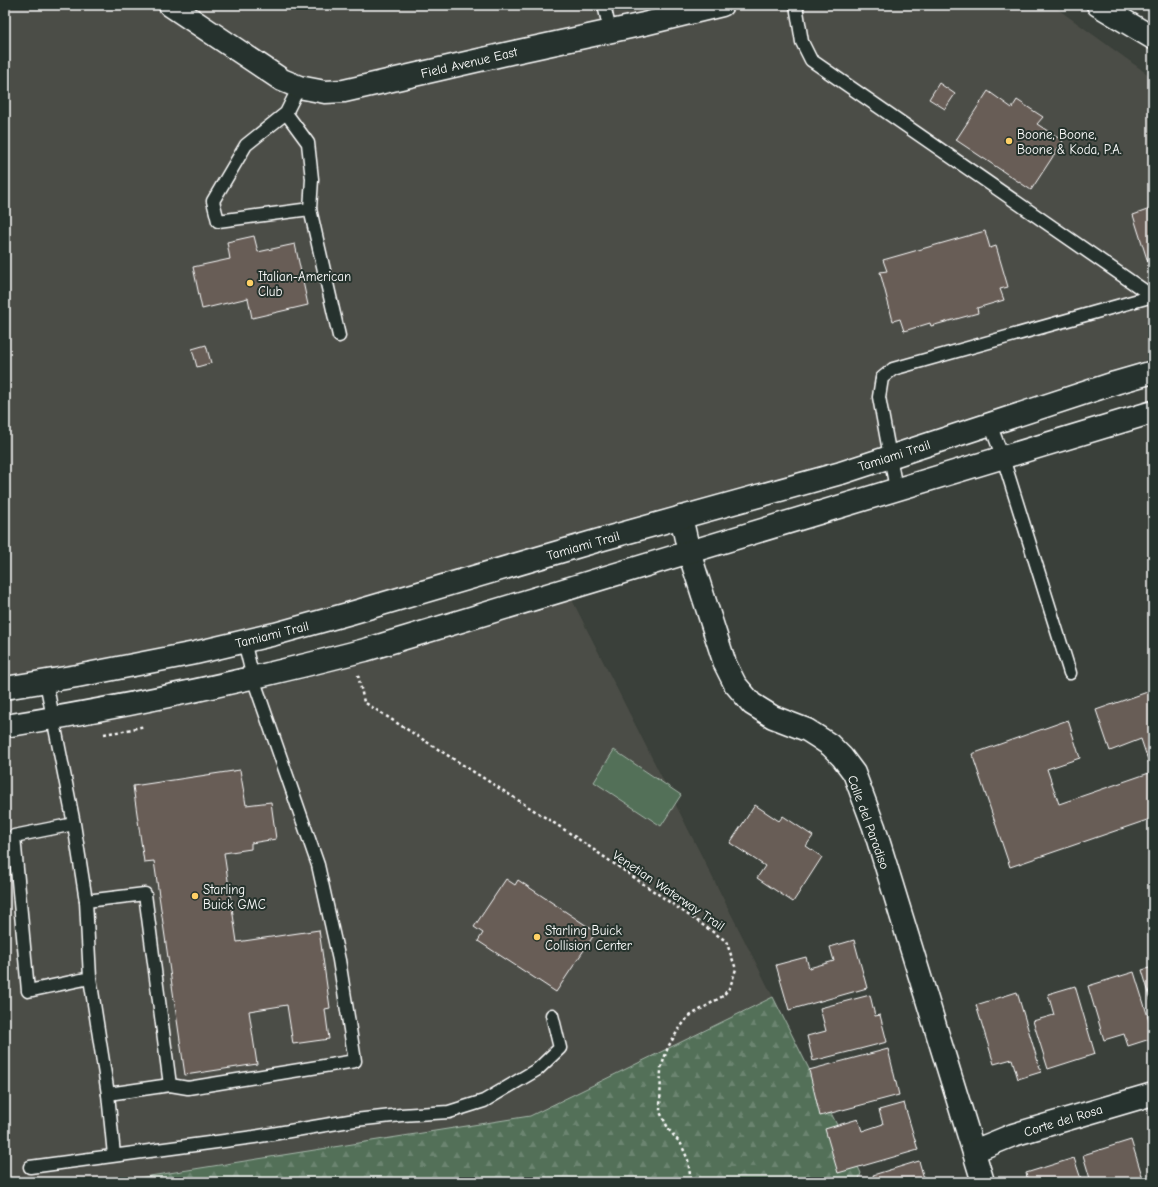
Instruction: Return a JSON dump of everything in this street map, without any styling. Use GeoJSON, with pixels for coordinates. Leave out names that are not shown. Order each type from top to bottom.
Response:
{"type":"FeatureCollection","features":[{"type":"Feature","properties":{"kind":"main road","name":"Field Avenue East"},"geometry":{"type":"LineString","coordinates":[[170,5],[282,80],[299,87],[325,92],[344,91],[644,24],[722,5]]}},
{"type":"Feature","properties":{"kind":"main road"},"geometry":{"type":"LineString","coordinates":[[1101,6],[1144,33],[1153,43]]}},
{"type":"Feature","properties":{"kind":"main road","name":"Tamiami Trail"},"geometry":{"type":"LineString","coordinates":[[5,688],[46,682],[195,653],[351,614],[603,539],[841,473],[1153,372]]}},
{"type":"Feature","properties":{"kind":"main road"},"geometry":{"type":"LineString","coordinates":[[5,726],[147,700],[253,678],[364,650],[1153,412]]}},
{"type":"Feature","properties":{"kind":"main road","name":"Calle del Paradiso"},"geometry":{"type":"LineString","coordinates":[[681,517],[689,552],[725,664],[735,684],[752,704],[773,717],[807,730],[830,745],[842,757],[854,773],[874,827],[984,1182]]}},
{"type":"Feature","properties":{"kind":"main road","name":"Corte del Rosa"},"geometry":{"type":"LineString","coordinates":[[974,1150],[1013,1135],[1153,1094]]}},
{"type":"Feature","properties":{"kind":"lane"},"geometry":{"type":"LineString","coordinates":[[604,5],[610,31]]}},
{"type":"Feature","properties":{"kind":"lane"},"geometry":{"type":"LineString","coordinates":[[796,5],[802,42],[811,60],[1152,296]]}},
{"type":"Feature","properties":{"kind":"lane"},"geometry":{"type":"LineString","coordinates":[[299,87],[286,113],[246,145],[213,201],[218,221],[310,209]]}},
{"type":"Feature","properties":{"kind":"lane"},"geometry":{"type":"LineString","coordinates":[[286,113],[308,143],[312,179],[310,209],[339,336]]}},
{"type":"Feature","properties":{"kind":"lane"},"geometry":{"type":"LineString","coordinates":[[896,489],[879,397],[882,378],[893,369],[1152,296]]}},
{"type":"Feature","properties":{"kind":"lane"},"geometry":{"type":"LineString","coordinates":[[990,424],[1070,673]]}},
{"type":"Feature","properties":{"kind":"lane"},"geometry":{"type":"LineString","coordinates":[[108,1094],[170,1084],[188,1088],[355,1061],[339,960],[318,865],[253,678],[244,641]]}},
{"type":"Feature","properties":{"kind":"lane"},"geometry":{"type":"LineString","coordinates":[[46,682],[74,824],[86,901],[90,978],[108,1094],[114,1156]]}},
{"type":"Feature","properties":{"kind":"lane"},"geometry":{"type":"LineString","coordinates":[[74,824],[14,836],[28,991],[90,978]]}},
{"type":"Feature","properties":{"kind":"lane"},"geometry":{"type":"LineString","coordinates":[[86,901],[145,894],[170,1084]]}},
{"type":"Feature","properties":{"kind":"lane"},"geometry":{"type":"LineString","coordinates":[[30,1167],[254,1137],[355,1120],[449,1112],[484,1101],[538,1069],[560,1048],[552,1015]]}},
{"type":"Feature","properties":{"kind":"path","name":"Venetian Waterway Trail"},"geometry":{"type":"LineString","coordinates":[[364,702],[568,832],[726,941],[736,969],[730,987],[723,996],[688,1017],[668,1047],[661,1068],[660,1112],[670,1130],[681,1144],[688,1160],[691,1182]]}},
{"type":"Feature","properties":{"kind":"shaded area"},"geometry":{"type":"Polygon","coordinates":[[[5,5],[1052,5],[1153,78],[1153,358],[836,461],[598,527],[347,602],[191,641],[33,672],[5,675],[5,5]]]}},
{"type":"Feature","properties":{"kind":"shaded area"},"geometry":{"type":"Polygon","coordinates":[[[572,600],[773,997],[530,1116],[112,1182],[5,1182],[5,739],[70,728],[229,696],[308,678],[572,600]]]}},
{"type":"Feature","properties":{"kind":"green space"},"geometry":{"type":"Polygon","coordinates":[[[614,750],[681,795],[661,826],[594,782],[614,750]]]}},
{"type":"Feature","properties":{"kind":"green space"},"geometry":{"type":"Polygon","coordinates":[[[773,997],[861,1173],[858,1182],[112,1182],[530,1116],[773,997]]]}},
{"type":"Feature","properties":{"kind":"building"},"geometry":{"type":"Polygon","coordinates":[[[939,83],[955,94],[945,109],[929,99],[939,83]]]}},
{"type":"Feature","properties":{"kind":"building","name":"Boone, Boone, Boone & Koda, P.A."},"geometry":{"type":"Polygon","coordinates":[[[988,91],[1012,108],[1017,100],[1043,117],[1037,124],[1063,141],[1031,190],[956,140],[988,91]]]}},
{"type":"Feature","properties":{"kind":"building"},"geometry":{"type":"Polygon","coordinates":[[[1153,208],[1153,278],[1133,215],[1153,208]]]}},
{"type":"Feature","properties":{"kind":"building"},"geometry":{"type":"Polygon","coordinates":[[[985,231],[990,248],[996,246],[1008,287],[1000,289],[1004,300],[977,308],[978,313],[931,326],[930,323],[904,331],[900,319],[893,321],[880,272],[887,271],[883,260],[985,231]]]}},
{"type":"Feature","properties":{"kind":"building","name":"Italian-American Club"},"geometry":{"type":"Polygon","coordinates":[[[254,236],[258,252],[295,244],[308,305],[252,318],[248,298],[202,309],[193,267],[230,259],[227,242],[254,236]]]}},
{"type":"Feature","properties":{"kind":"building"},"geometry":{"type":"Polygon","coordinates":[[[206,345],[211,363],[197,367],[192,349],[206,345]]]}},
{"type":"Feature","properties":{"kind":"building"},"geometry":{"type":"Polygon","coordinates":[[[1153,690],[1153,818],[1010,867],[972,754],[1068,720],[1080,758],[1047,769],[1059,804],[1152,772],[1141,739],[1110,751],[1096,710],[1153,690]]]}},
{"type":"Feature","properties":{"kind":"building","name":"Starling Buick GMC"},"geometry":{"type":"Polygon","coordinates":[[[240,770],[246,805],[271,802],[276,839],[251,843],[251,849],[224,853],[237,942],[319,930],[330,1008],[325,1009],[329,1039],[293,1044],[287,1005],[249,1011],[257,1064],[185,1075],[154,861],[144,862],[133,786],[240,770]]]}},
{"type":"Feature","properties":{"kind":"building"},"geometry":{"type":"Polygon","coordinates":[[[755,805],[779,821],[783,816],[813,836],[806,846],[822,857],[793,902],[757,878],[765,866],[730,843],[755,805]]]}},
{"type":"Feature","properties":{"kind":"building","name":"Starling Buick Collision Center"},"geometry":{"type":"Polygon","coordinates":[[[506,879],[515,885],[518,880],[596,932],[556,992],[478,941],[483,933],[474,927],[506,879]]]}},
{"type":"Feature","properties":{"kind":"building"},"geometry":{"type":"Polygon","coordinates":[[[854,940],[867,988],[789,1010],[776,965],[806,957],[809,968],[834,961],[830,947],[854,940]]]}},
{"type":"Feature","properties":{"kind":"building"},"geometry":{"type":"Polygon","coordinates":[[[1153,967],[1153,1007],[1142,970],[1153,967]]]}},
{"type":"Feature","properties":{"kind":"building"},"geometry":{"type":"Polygon","coordinates":[[[1134,972],[1153,1033],[1153,1038],[1128,1046],[1124,1034],[1104,1040],[1088,986],[1134,972]]]}},
{"type":"Feature","properties":{"kind":"building"},"geometry":{"type":"Polygon","coordinates":[[[1075,986],[1095,1054],[1048,1069],[1033,1021],[1054,1015],[1048,994],[1075,986]]]}},
{"type":"Feature","properties":{"kind":"building"},"geometry":{"type":"Polygon","coordinates":[[[1017,992],[1041,1072],[1018,1079],[1012,1059],[994,1064],[976,1005],[1017,992]]]}},
{"type":"Feature","properties":{"kind":"building"},"geometry":{"type":"Polygon","coordinates":[[[870,995],[875,1016],[880,1015],[887,1042],[813,1061],[807,1036],[826,1031],[820,1008],[870,995]]]}},
{"type":"Feature","properties":{"kind":"building"},"geometry":{"type":"Polygon","coordinates":[[[888,1049],[899,1095],[820,1116],[809,1070],[888,1049]]]}},
{"type":"Feature","properties":{"kind":"building"},"geometry":{"type":"Polygon","coordinates":[[[904,1103],[918,1150],[838,1173],[825,1129],[858,1119],[862,1131],[883,1124],[879,1110],[904,1103]]]}},
{"type":"Feature","properties":{"kind":"building"},"geometry":{"type":"Polygon","coordinates":[[[1131,1140],[1144,1182],[1091,1182],[1083,1155],[1131,1140]]]}},
{"type":"Feature","properties":{"kind":"building"},"geometry":{"type":"Polygon","coordinates":[[[1074,1158],[1082,1182],[1028,1182],[1026,1173],[1074,1158]]]}},
{"type":"Feature","properties":{"kind":"building"},"geometry":{"type":"Polygon","coordinates":[[[919,1161],[925,1182],[875,1182],[873,1175],[919,1161]]]}},
{"type":"Feature","properties":{"kind":"place","name":"Boone, Boone, Boone & Koda, P.A."},"geometry":{"type":"Point","coordinates":[1009,141]}},
{"type":"Feature","properties":{"kind":"place","name":"Italian-American Club"},"geometry":{"type":"Point","coordinates":[250,283]}},
{"type":"Feature","properties":{"kind":"place","name":"Starling Buick GMC"},"geometry":{"type":"Point","coordinates":[195,896]}},
{"type":"Feature","properties":{"kind":"place","name":"Starling Buick Collision Center"},"geometry":{"type":"Point","coordinates":[537,937]}}]}
